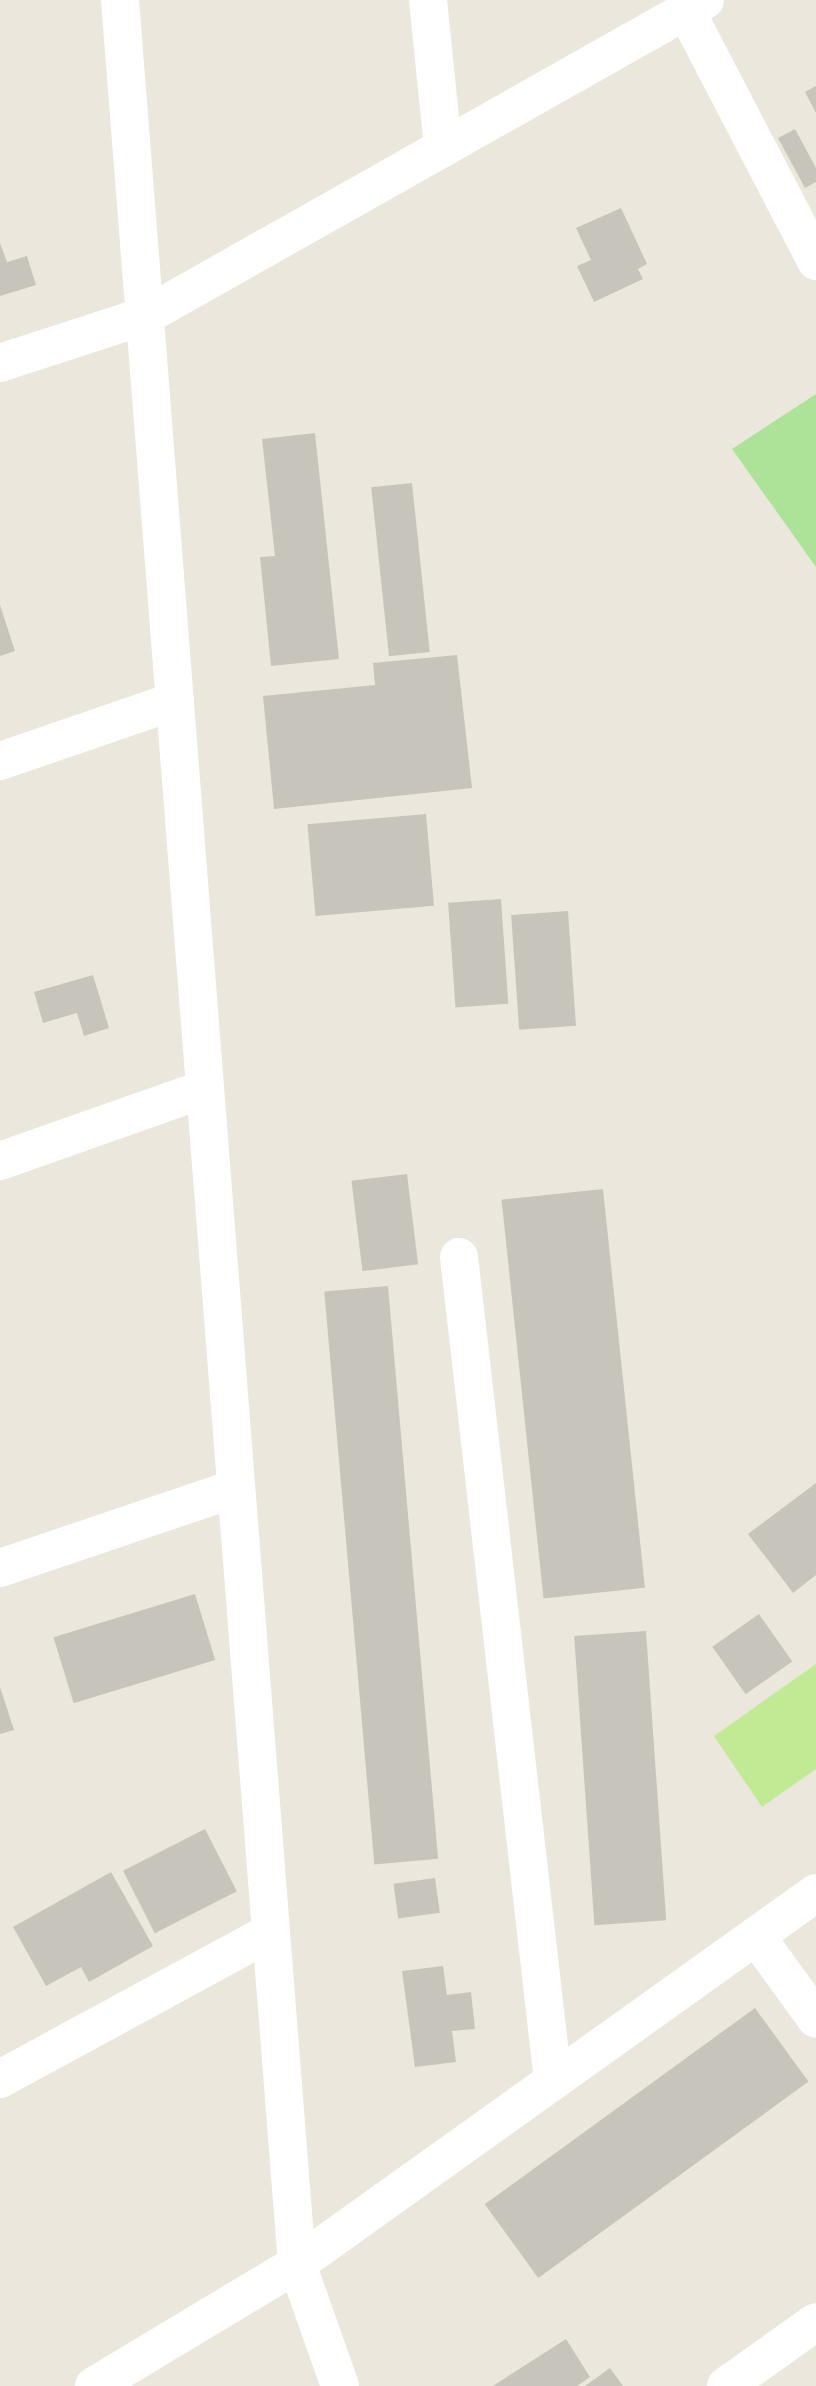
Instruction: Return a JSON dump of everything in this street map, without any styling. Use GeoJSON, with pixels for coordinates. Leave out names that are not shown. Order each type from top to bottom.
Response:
{"type":"FeatureCollection","features":[{"type":"Feature","properties":{"kind":"lane"},"geometry":{"type":"LineString","coordinates":[[120,0],[296,2264],[340,2386]]}},
{"type":"Feature","properties":{"kind":"lane"},"geometry":{"type":"LineString","coordinates":[[428,0],[443,148]]}},
{"type":"Feature","properties":{"kind":"lane"},"geometry":{"type":"LineString","coordinates":[[0,363],[145,316],[696,5],[816,261]]}},
{"type":"Feature","properties":{"kind":"lane"},"geometry":{"type":"LineString","coordinates":[[0,761],[175,701]]}},
{"type":"Feature","properties":{"kind":"lane"},"geometry":{"type":"LineString","coordinates":[[0,1161],[205,1089]]}},
{"type":"Feature","properties":{"kind":"lane"},"geometry":{"type":"LineString","coordinates":[[459,1257],[553,2081]]}},
{"type":"Feature","properties":{"kind":"lane"},"geometry":{"type":"LineString","coordinates":[[0,1568],[236,1488]]}},
{"type":"Feature","properties":{"kind":"lane"},"geometry":{"type":"LineString","coordinates":[[94,2386],[296,2264],[816,1893]]}},
{"type":"Feature","properties":{"kind":"lane"},"geometry":{"type":"LineString","coordinates":[[0,2079],[271,1932]]}},
{"type":"Feature","properties":{"kind":"lane"},"geometry":{"type":"LineString","coordinates":[[756,1936],[816,2019]]}},
{"type":"Feature","properties":{"kind":"lane"},"geometry":{"type":"LineString","coordinates":[[726,2386],[816,2322]]}},
{"type":"Feature","properties":{"kind":"green space"},"geometry":{"type":"Polygon","coordinates":[[[816,394],[816,567],[732,449],[816,394]]]}},
{"type":"Feature","properties":{"kind":"green space"},"geometry":{"type":"Polygon","coordinates":[[[816,1664],[816,1769],[762,1807],[714,1736],[816,1664]]]}},
{"type":"Feature","properties":{"kind":"building"},"geometry":{"type":"Polygon","coordinates":[[[816,86],[816,113],[805,92],[816,86]]]}},
{"type":"Feature","properties":{"kind":"building"},"geometry":{"type":"Polygon","coordinates":[[[795,129],[816,168],[816,182],[805,188],[778,138],[795,129]]]}},
{"type":"Feature","properties":{"kind":"building"},"geometry":{"type":"Polygon","coordinates":[[[621,208],[647,264],[638,269],[643,279],[594,302],[577,266],[591,260],[576,228],[621,208]]]}},
{"type":"Feature","properties":{"kind":"building"},"geometry":{"type":"Polygon","coordinates":[[[0,243],[7,262],[27,256],[36,285],[0,296],[0,243]]]}},
{"type":"Feature","properties":{"kind":"building"},"geometry":{"type":"Polygon","coordinates":[[[315,433],[339,659],[271,666],[260,557],[275,556],[262,439],[315,433]]]}},
{"type":"Feature","properties":{"kind":"building"},"geometry":{"type":"Polygon","coordinates":[[[412,483],[430,652],[389,656],[371,487],[412,483]]]}},
{"type":"Feature","properties":{"kind":"building"},"geometry":{"type":"Polygon","coordinates":[[[0,605],[15,651],[0,656],[0,605]]]}},
{"type":"Feature","properties":{"kind":"building"},"geometry":{"type":"Polygon","coordinates":[[[457,655],[472,788],[274,809],[263,696],[375,685],[373,663],[457,655]]]}},
{"type":"Feature","properties":{"kind":"building"},"geometry":{"type":"Polygon","coordinates":[[[426,814],[434,906],[315,916],[307,824],[426,814]]]}},
{"type":"Feature","properties":{"kind":"building"},"geometry":{"type":"Polygon","coordinates":[[[501,899],[508,1004],[455,1007],[448,903],[501,899]]]}},
{"type":"Feature","properties":{"kind":"building"},"geometry":{"type":"Polygon","coordinates":[[[568,911],[576,1026],[519,1030],[511,915],[568,911]]]}},
{"type":"Feature","properties":{"kind":"building"},"geometry":{"type":"Polygon","coordinates":[[[93,975],[109,1028],[84,1036],[77,1013],[43,1023],[34,992],[93,975]]]}},
{"type":"Feature","properties":{"kind":"building"},"geometry":{"type":"Polygon","coordinates":[[[407,1174],[418,1264],[363,1271],[351,1181],[407,1174]]]}},
{"type":"Feature","properties":{"kind":"building"},"geometry":{"type":"Polygon","coordinates":[[[603,1189],[645,1588],[543,1598],[502,1200],[603,1189]]]}},
{"type":"Feature","properties":{"kind":"building"},"geometry":{"type":"Polygon","coordinates":[[[388,1286],[438,1859],[374,1864],[324,1292],[388,1286]]]}},
{"type":"Feature","properties":{"kind":"building"},"geometry":{"type":"Polygon","coordinates":[[[816,1483],[816,1575],[793,1593],[748,1534],[816,1483]]]}},
{"type":"Feature","properties":{"kind":"building"},"geometry":{"type":"Polygon","coordinates":[[[195,1594],[215,1660],[74,1703],[53,1637],[195,1594]]]}},
{"type":"Feature","properties":{"kind":"building"},"geometry":{"type":"Polygon","coordinates":[[[759,1614],[792,1662],[746,1694],[712,1647],[759,1614]]]}},
{"type":"Feature","properties":{"kind":"building"},"geometry":{"type":"Polygon","coordinates":[[[646,1631],[666,1920],[594,1925],[574,1636],[646,1631]]]}},
{"type":"Feature","properties":{"kind":"building"},"geometry":{"type":"Polygon","coordinates":[[[0,1687],[14,1730],[0,1734],[0,1687]]]}},
{"type":"Feature","properties":{"kind":"building"},"geometry":{"type":"Polygon","coordinates":[[[205,1829],[237,1891],[155,1933],[123,1871],[205,1829]]]}},
{"type":"Feature","properties":{"kind":"building"},"geometry":{"type":"Polygon","coordinates":[[[111,1872],[153,1946],[89,1982],[81,1967],[46,1986],[13,1927],[111,1872]]]}},
{"type":"Feature","properties":{"kind":"building"},"geometry":{"type":"Polygon","coordinates":[[[435,1878],[440,1913],[398,1919],[393,1884],[435,1878]]]}},
{"type":"Feature","properties":{"kind":"building"},"geometry":{"type":"Polygon","coordinates":[[[443,1966],[447,1995],[471,1992],[475,2029],[452,2031],[456,2062],[415,2067],[402,1971],[443,1966]]]}},
{"type":"Feature","properties":{"kind":"building"},"geometry":{"type":"Polygon","coordinates":[[[755,2008],[808,2082],[538,2278],[485,2204],[755,2008]]]}},
{"type":"Feature","properties":{"kind":"building"},"geometry":{"type":"Polygon","coordinates":[[[566,2339],[590,2377],[577,2386],[493,2386],[566,2339]]]}},
{"type":"Feature","properties":{"kind":"building"},"geometry":{"type":"Polygon","coordinates":[[[610,2368],[623,2386],[585,2386],[610,2368]]]}}]}
